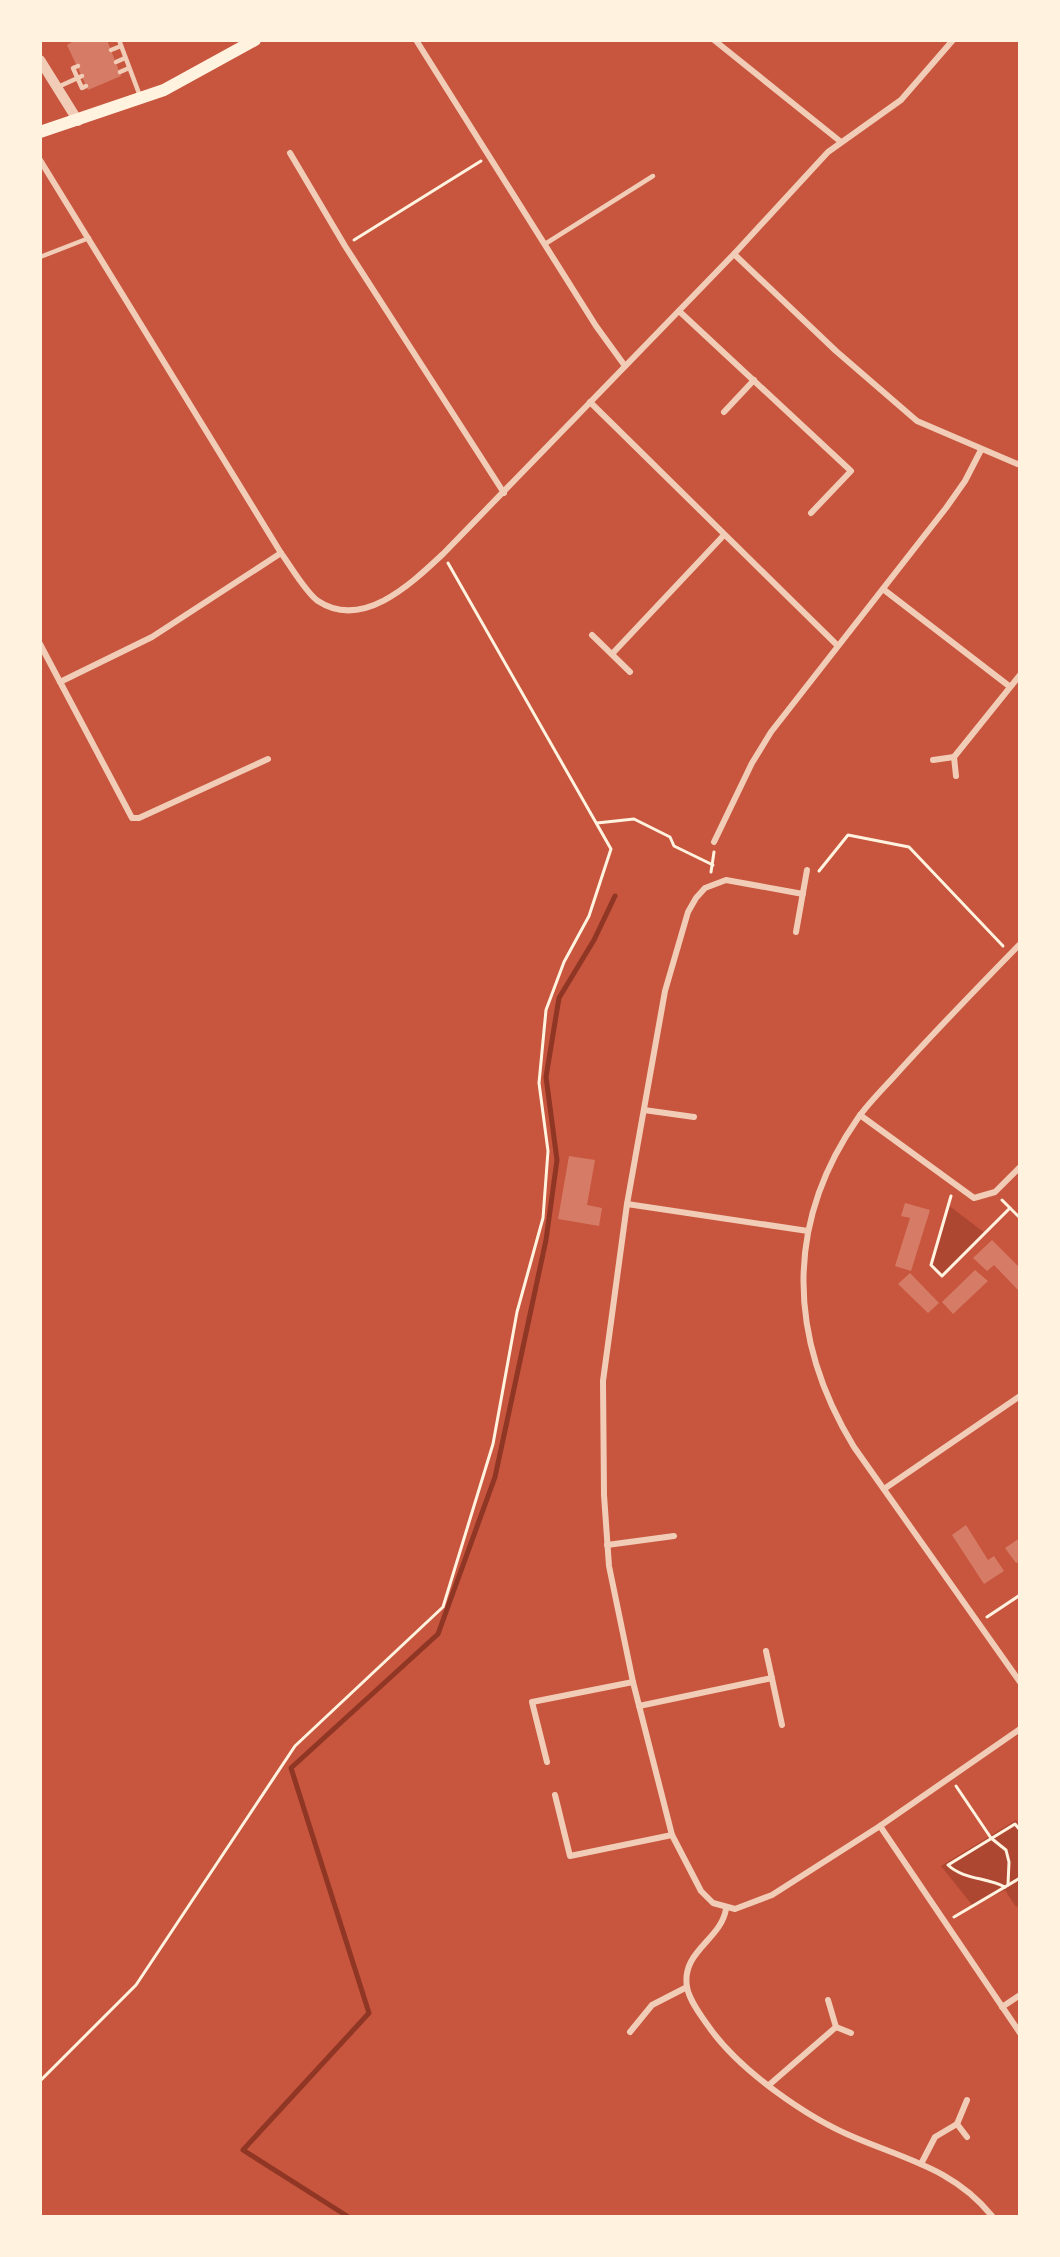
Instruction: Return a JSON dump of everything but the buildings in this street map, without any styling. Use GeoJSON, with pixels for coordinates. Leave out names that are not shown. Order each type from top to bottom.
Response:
{"type":"FeatureCollection","features":[{"type":"Feature","properties":{"kind":"main road"},"geometry":{"type":"LineString","coordinates":[[40,132],[164,90],[255,40]]}},
{"type":"Feature","properties":{"kind":"street"},"geometry":{"type":"LineString","coordinates":[[416,40],[596,326],[625,366]]}},
{"type":"Feature","properties":{"kind":"street"},"geometry":{"type":"LineString","coordinates":[[714,40],[841,142]]}},
{"type":"Feature","properties":{"kind":"street"},"geometry":{"type":"LineString","coordinates":[[40,160],[90,238],[281,553],[317,601],[338,609],[365,608],[388,599],[412,583],[443,554],[734,254],[817,164],[841,142],[901,100],[953,40]]}},
{"type":"Feature","properties":{"kind":"street"},"geometry":{"type":"LineString","coordinates":[[40,60],[78,121]]}},
{"type":"Feature","properties":{"kind":"street"},"geometry":{"type":"LineString","coordinates":[[290,153],[345,246],[504,493]]}},
{"type":"Feature","properties":{"kind":"street"},"geometry":{"type":"LineString","coordinates":[[734,254],[836,351],[917,421],[1020,465]]}},
{"type":"Feature","properties":{"kind":"street"},"geometry":{"type":"LineString","coordinates":[[679,311],[851,471],[811,513]]}},
{"type":"Feature","properties":{"kind":"street"},"geometry":{"type":"LineString","coordinates":[[724,412],[754,381]]}},
{"type":"Feature","properties":{"kind":"street"},"geometry":{"type":"LineString","coordinates":[[590,402],[837,645]]}},
{"type":"Feature","properties":{"kind":"street"},"geometry":{"type":"LineString","coordinates":[[714,842],[752,763],[771,732],[946,508],[965,481],[981,450]]}},
{"type":"Feature","properties":{"kind":"street"},"geometry":{"type":"LineString","coordinates":[[612,654],[724,535]]}},
{"type":"Feature","properties":{"kind":"street"},"geometry":{"type":"LineString","coordinates":[[60,682],[152,637],[281,553]]}},
{"type":"Feature","properties":{"kind":"street"},"geometry":{"type":"LineString","coordinates":[[883,589],[1009,686]]}},
{"type":"Feature","properties":{"kind":"street"},"geometry":{"type":"LineString","coordinates":[[592,635],[630,672]]}},
{"type":"Feature","properties":{"kind":"street"},"geometry":{"type":"LineString","coordinates":[[40,644],[132,818],[139,818],[268,759]]}},
{"type":"Feature","properties":{"kind":"street"},"geometry":{"type":"LineString","coordinates":[[956,776],[954,757],[1020,675]]}},
{"type":"Feature","properties":{"kind":"street"},"geometry":{"type":"LineString","coordinates":[[933,760],[954,757]]}},
{"type":"Feature","properties":{"kind":"street"},"geometry":{"type":"LineString","coordinates":[[796,932],[807,870]]}},
{"type":"Feature","properties":{"kind":"street"},"geometry":{"type":"LineString","coordinates":[[803,894],[726,880],[705,888],[688,912],[673,961],[627,1204],[603,1381],[607,1545],[633,1682],[672,1835],[701,1891],[713,1903],[726,1909],[747,1907],[772,1895],[880,1826],[1020,1729]]}},
{"type":"Feature","properties":{"kind":"street"},"geometry":{"type":"LineString","coordinates":[[1020,945],[945,1020],[860,1115],[837,1150],[823,1180],[808,1231],[804,1258],[803,1305],[816,1369],[834,1412],[884,1489],[1020,1682]]}},
{"type":"Feature","properties":{"kind":"street"},"geometry":{"type":"LineString","coordinates":[[644,1110],[694,1117]]}},
{"type":"Feature","properties":{"kind":"street"},"geometry":{"type":"LineString","coordinates":[[860,1115],[954,1186],[974,1198],[995,1192],[1020,1167]]}},
{"type":"Feature","properties":{"kind":"street"},"geometry":{"type":"LineString","coordinates":[[627,1204],[808,1231]]}},
{"type":"Feature","properties":{"kind":"street"},"geometry":{"type":"LineString","coordinates":[[884,1489],[1020,1396]]}},
{"type":"Feature","properties":{"kind":"street"},"geometry":{"type":"LineString","coordinates":[[607,1545],[674,1536]]}},
{"type":"Feature","properties":{"kind":"street"},"geometry":{"type":"LineString","coordinates":[[766,1651],[782,1725]]}},
{"type":"Feature","properties":{"kind":"street"},"geometry":{"type":"LineString","coordinates":[[639,1706],[772,1678]]}},
{"type":"Feature","properties":{"kind":"street"},"geometry":{"type":"LineString","coordinates":[[547,1762],[532,1702],[633,1682]]}},
{"type":"Feature","properties":{"kind":"street"},"geometry":{"type":"LineString","coordinates":[[555,1795],[570,1856],[672,1835]]}},
{"type":"Feature","properties":{"kind":"street"},"geometry":{"type":"LineString","coordinates":[[880,1826],[1020,2033]]}},
{"type":"Feature","properties":{"kind":"street"},"geometry":{"type":"LineString","coordinates":[[726,1909],[722,1924],[692,1956],[687,1987],[717,2038],[734,2058],[769,2085],[836,2129],[921,2164],[962,2187],[980,2201],[992,2217]]}},
{"type":"Feature","properties":{"kind":"street"},"geometry":{"type":"LineString","coordinates":[[630,2032],[652,2005],[687,1987]]}},
{"type":"Feature","properties":{"kind":"street"},"geometry":{"type":"LineString","coordinates":[[1002,2007],[1020,1995]]}},
{"type":"Feature","properties":{"kind":"street"},"geometry":{"type":"LineString","coordinates":[[828,2000],[836,2027]]}},
{"type":"Feature","properties":{"kind":"street"},"geometry":{"type":"LineString","coordinates":[[769,2085],[836,2027]]}},
{"type":"Feature","properties":{"kind":"street"},"geometry":{"type":"LineString","coordinates":[[836,2027],[851,2033]]}},
{"type":"Feature","properties":{"kind":"street"},"geometry":{"type":"LineString","coordinates":[[921,2164],[935,2138],[957,2124],[967,2100]]}},
{"type":"Feature","properties":{"kind":"street"},"geometry":{"type":"LineString","coordinates":[[957,2124],[967,2137]]}},
{"type":"Feature","properties":{"kind":"lane"},"geometry":{"type":"LineString","coordinates":[[111,50],[120,43],[141,98]]}},
{"type":"Feature","properties":{"kind":"lane"},"geometry":{"type":"LineString","coordinates":[[116,62],[126,58]]}},
{"type":"Feature","properties":{"kind":"lane"},"geometry":{"type":"LineString","coordinates":[[78,66],[73,68],[80,77],[82,88],[86,86]]}},
{"type":"Feature","properties":{"kind":"lane"},"geometry":{"type":"LineString","coordinates":[[120,72],[129,68]]}},
{"type":"Feature","properties":{"kind":"lane"},"geometry":{"type":"LineString","coordinates":[[58,87],[80,77]]}},
{"type":"Feature","properties":{"kind":"lane"},"geometry":{"type":"LineString","coordinates":[[544,244],[653,176]]}},
{"type":"Feature","properties":{"kind":"lane"},"geometry":{"type":"LineString","coordinates":[[40,257],[90,238]]}},
{"type":"Feature","properties":{"kind":"path"},"geometry":{"type":"LineString","coordinates":[[345,246],[490,155]]}},
{"type":"Feature","properties":{"kind":"path"},"geometry":{"type":"LineString","coordinates":[[40,2081],[136,1985],[296,1746],[443,1607],[493,1444],[517,1312],[543,1218],[548,1151],[539,1083],[546,1010],[564,962],[589,916],[611,849],[443,554]]}},
{"type":"Feature","properties":{"kind":"path"},"geometry":{"type":"LineString","coordinates":[[597,823],[634,819],[670,837],[674,846],[713,866]]}},
{"type":"Feature","properties":{"kind":"path"},"geometry":{"type":"LineString","coordinates":[[807,870],[819,872],[848,835],[909,848],[1011,954]]}},
{"type":"Feature","properties":{"kind":"path"},"geometry":{"type":"LineString","coordinates":[[705,888],[713,866],[714,842]]}},
{"type":"Feature","properties":{"kind":"path"},"geometry":{"type":"LineString","coordinates":[[954,1186],[932,1265],[942,1276],[1010,1208]]}},
{"type":"Feature","properties":{"kind":"path"},"geometry":{"type":"LineString","coordinates":[[995,1192],[1020,1218]]}},
{"type":"Feature","properties":{"kind":"path"},"geometry":{"type":"LineString","coordinates":[[978,1623],[1020,1595]]}},
{"type":"Feature","properties":{"kind":"path"},"geometry":{"type":"LineString","coordinates":[[950,1777],[991,1838],[1006,1850],[1009,1862],[1006,1886]]}},
{"type":"Feature","properties":{"kind":"path"},"geometry":{"type":"LineString","coordinates":[[1006,1886],[985,1879],[958,1875],[948,1865],[1015,1824],[1020,1830]]}},
{"type":"Feature","properties":{"kind":"path"},"geometry":{"type":"LineString","coordinates":[[945,1923],[1020,1878]]}},
{"type":"Feature","properties":{"kind":"shaded area"},"geometry":{"type":"Polygon","coordinates":[[[948,1205],[985,1233],[942,1276],[931,1265],[948,1205]]]}},
{"type":"Feature","properties":{"kind":"shaded area"},"geometry":{"type":"Polygon","coordinates":[[[1016,1820],[1019,1825],[1020,1905],[1016,1907],[1005,1890],[973,1906],[941,1866],[1016,1820]]]}},
{"type":"Feature","properties":{"kind":"waterway"},"geometry":{"type":"LineString","coordinates":[[347,2216],[243,2150],[369,2013],[291,1768],[438,1634],[495,1477],[546,1240],[557,1160],[546,1077],[559,998],[594,940],[615,896]]}}]}
